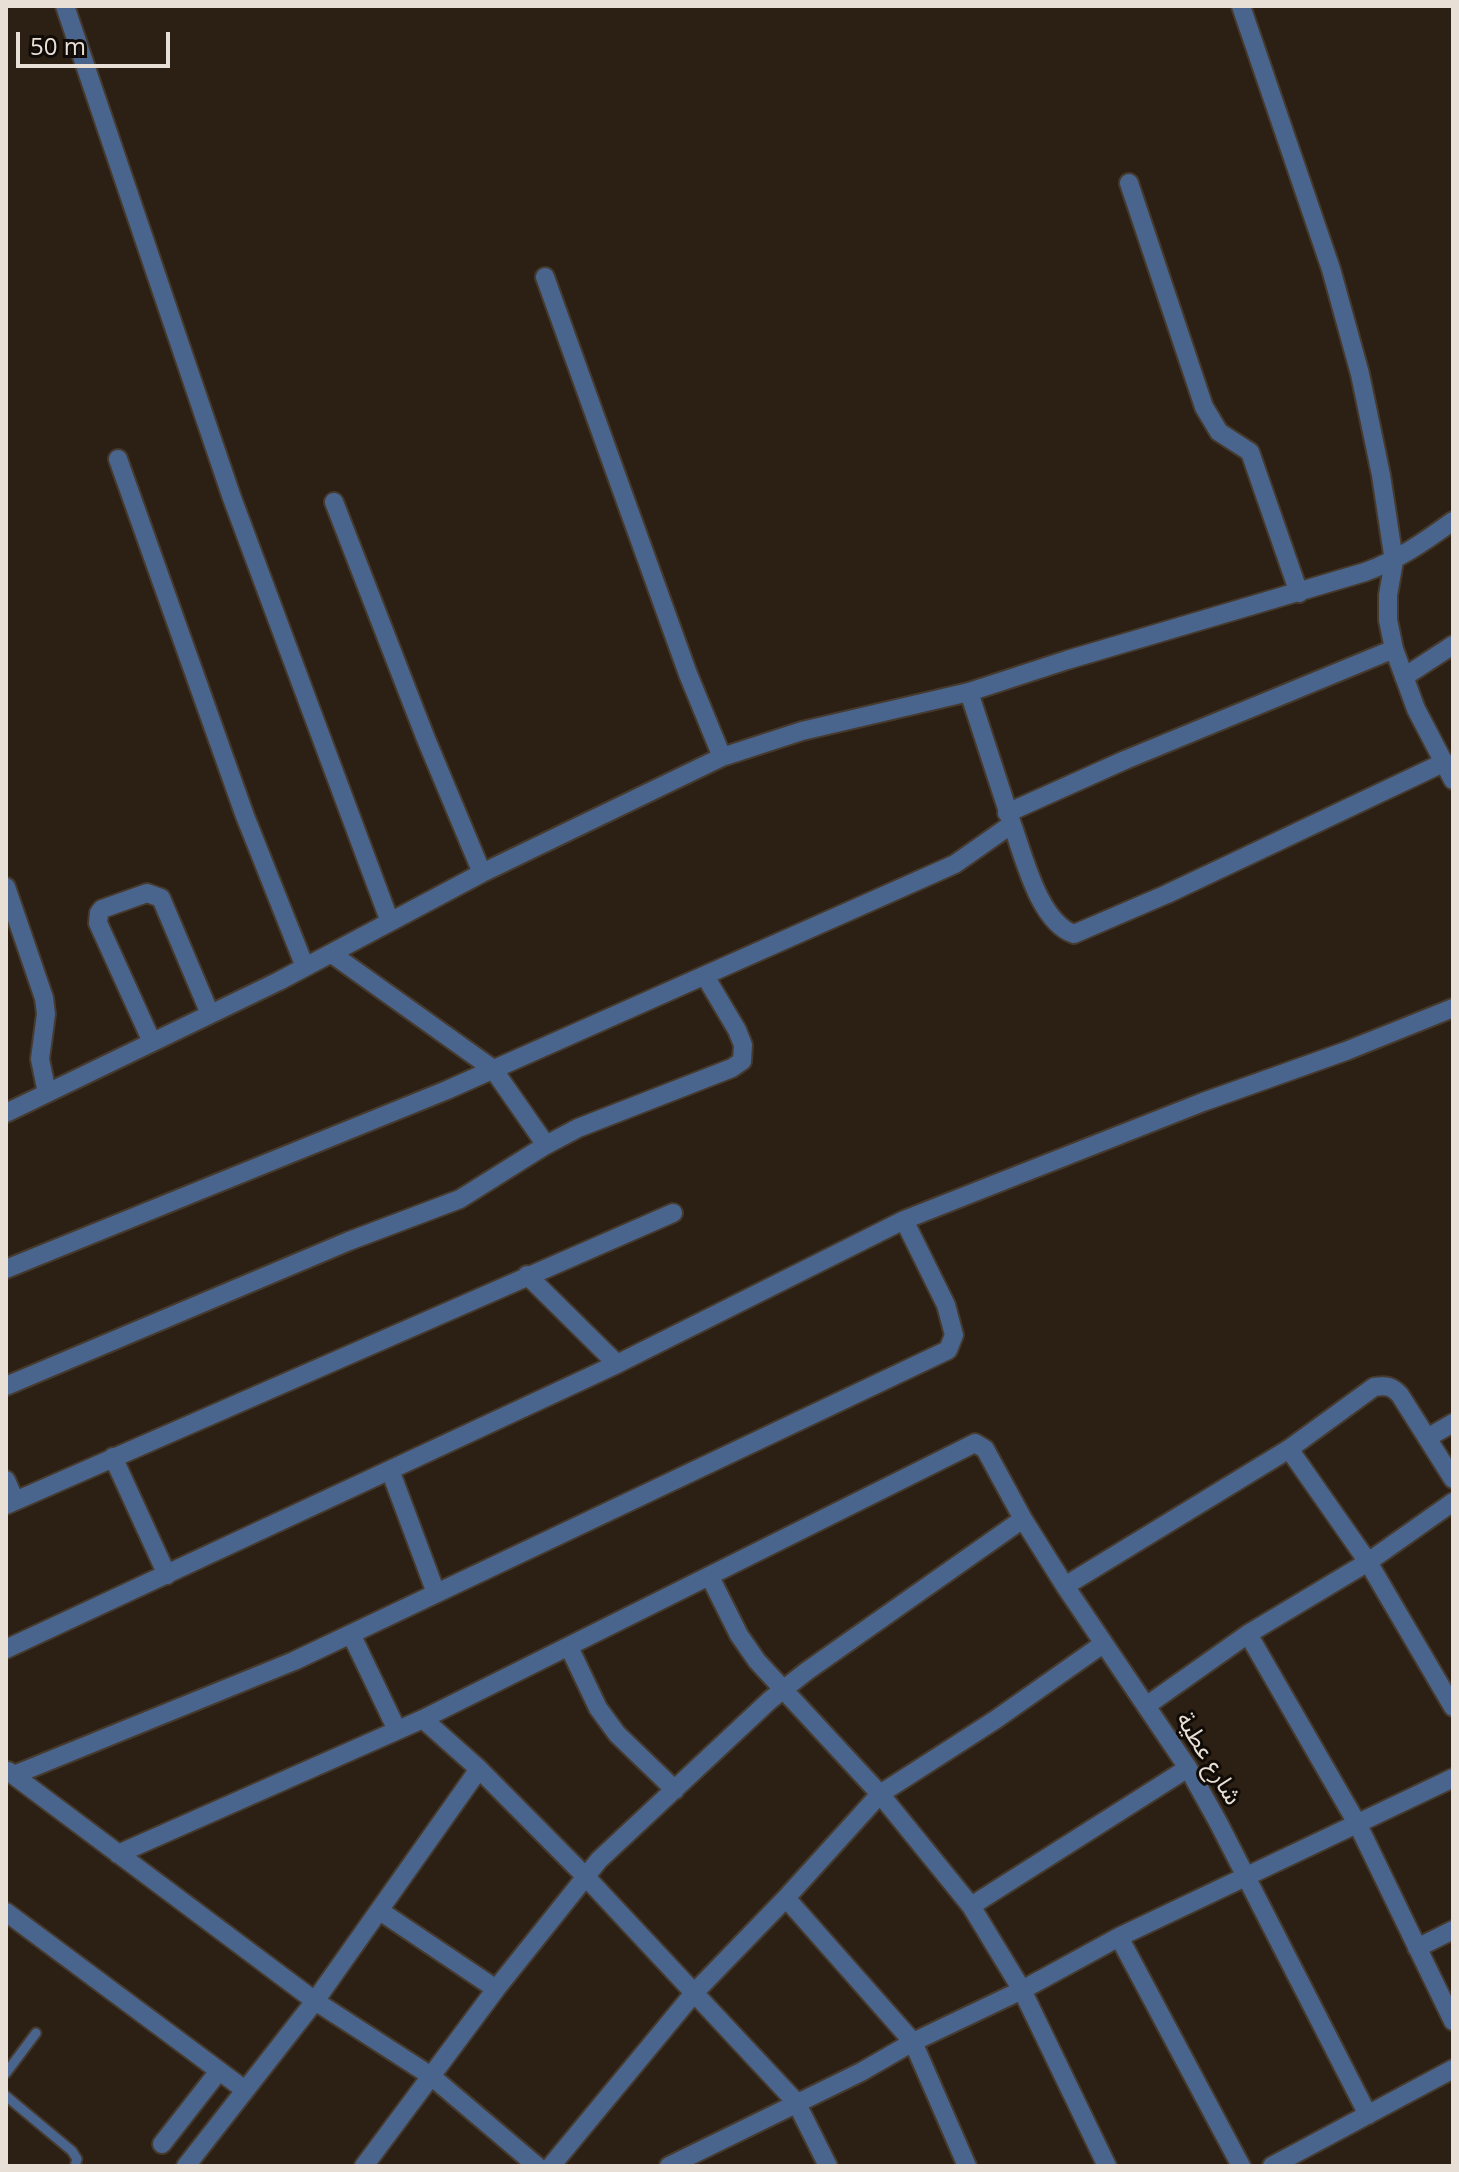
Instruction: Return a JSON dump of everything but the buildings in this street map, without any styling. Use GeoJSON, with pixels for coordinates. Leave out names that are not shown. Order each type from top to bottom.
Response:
{"type":"FeatureCollection","features":[{"type":"Feature","properties":{"kind":"street"},"geometry":{"type":"LineString","coordinates":[[65,6],[232,498],[390,922]]}},
{"type":"Feature","properties":{"kind":"street"},"geometry":{"type":"LineString","coordinates":[[1241,6],[1331,269],[1360,374],[1381,475],[1394,561],[1388,595],[1388,620],[1394,649],[1416,709],[1453,780]]}},
{"type":"Feature","properties":{"kind":"street"},"geometry":{"type":"LineString","coordinates":[[1129,183],[1204,407],[1219,432],[1250,452],[1299,593]]}},
{"type":"Feature","properties":{"kind":"street"},"geometry":{"type":"LineString","coordinates":[[545,277],[688,674],[722,757]]}},
{"type":"Feature","properties":{"kind":"street"},"geometry":{"type":"LineString","coordinates":[[118,459],[245,816],[305,967]]}},
{"type":"Feature","properties":{"kind":"street"},"geometry":{"type":"LineString","coordinates":[[334,502],[482,873]]}},
{"type":"Feature","properties":{"kind":"street"},"geometry":{"type":"LineString","coordinates":[[7,1110],[332,954],[482,873],[722,757],[802,731],[969,692],[1067,660],[1299,593],[1394,561],[1453,521]]}},
{"type":"Feature","properties":{"kind":"street"},"geometry":{"type":"LineString","coordinates":[[1404,677],[1453,645]]}},
{"type":"Feature","properties":{"kind":"street"},"geometry":{"type":"LineString","coordinates":[[6,1269],[493,1069],[705,976],[955,864],[982,847],[1009,818],[1125,760],[1394,649]]}},
{"type":"Feature","properties":{"kind":"street"},"geometry":{"type":"LineString","coordinates":[[969,692],[1009,818],[1042,902],[1053,922],[1074,934],[1445,762]]}},
{"type":"Feature","properties":{"kind":"street"},"geometry":{"type":"LineString","coordinates":[[6,887],[44,998],[46,1014],[40,1059],[47,1093]]}},
{"type":"Feature","properties":{"kind":"street"},"geometry":{"type":"LineString","coordinates":[[152,1042],[98,923],[102,909],[147,893],[161,898],[210,1014]]}},
{"type":"Feature","properties":{"kind":"street"},"geometry":{"type":"LineString","coordinates":[[332,954],[493,1069],[546,1145]]}},
{"type":"Feature","properties":{"kind":"street"},"geometry":{"type":"LineString","coordinates":[[6,1386],[349,1241],[460,1199],[578,1128],[732,1068],[742,1061],[743,1045],[705,976]]}},
{"type":"Feature","properties":{"kind":"street"},"geometry":{"type":"LineString","coordinates":[[6,1649],[617,1364],[904,1220],[1453,1008]]}},
{"type":"Feature","properties":{"kind":"street"},"geometry":{"type":"LineString","coordinates":[[6,1480],[10,1503],[673,1213]]}},
{"type":"Feature","properties":{"kind":"street"},"geometry":{"type":"LineString","coordinates":[[10,1772],[294,1661],[948,1350],[954,1335],[946,1305],[904,1220]]}},
{"type":"Feature","properties":{"kind":"street"},"geometry":{"type":"LineString","coordinates":[[527,1275],[617,1364]]}},
{"type":"Feature","properties":{"kind":"street"},"geometry":{"type":"LineString","coordinates":[[1065,1586],[1289,1449],[1374,1387],[1384,1385],[1394,1388],[1453,1479]]}},
{"type":"Feature","properties":{"kind":"street"},"geometry":{"type":"LineString","coordinates":[[1427,1438],[1453,1423]]}},
{"type":"Feature","properties":{"kind":"street","name":"شارع عطية"},"geometry":{"type":"LineString","coordinates":[[710,1577],[965,1446],[980,1445],[1065,1586],[1188,1768],[1368,2115]]}},
{"type":"Feature","properties":{"kind":"street"},"geometry":{"type":"LineString","coordinates":[[1289,1449],[1368,1562],[1453,1707]]}},
{"type":"Feature","properties":{"kind":"street"},"geometry":{"type":"LineString","coordinates":[[113,1457],[167,1575]]}},
{"type":"Feature","properties":{"kind":"street"},"geometry":{"type":"LineString","coordinates":[[390,1470],[436,1593]]}},
{"type":"Feature","properties":{"kind":"street"},"geometry":{"type":"LineString","coordinates":[[1146,1706],[1248,1634],[1368,1562],[1453,1502]]}},
{"type":"Feature","properties":{"kind":"street"},"geometry":{"type":"LineString","coordinates":[[364,2166],[585,1876],[770,1700],[1023,1519]]}},
{"type":"Feature","properties":{"kind":"street"},"geometry":{"type":"LineString","coordinates":[[118,1854],[423,1719],[710,1577],[739,1635],[757,1661],[880,1794],[971,1906],[1022,1990],[1107,2166]]}},
{"type":"Feature","properties":{"kind":"street"},"geometry":{"type":"LineString","coordinates":[[351,1634],[397,1730]]}},
{"type":"Feature","properties":{"kind":"street"},"geometry":{"type":"LineString","coordinates":[[1248,1634],[1358,1825],[1453,2021]]}},
{"type":"Feature","properties":{"kind":"street"},"geometry":{"type":"LineString","coordinates":[[551,2166],[694,1993],[880,1794],[995,1720],[1103,1644]]}},
{"type":"Feature","properties":{"kind":"street"},"geometry":{"type":"LineString","coordinates":[[569,1647],[598,1708],[617,1734],[675,1790]]}},
{"type":"Feature","properties":{"kind":"street"},"geometry":{"type":"LineString","coordinates":[[423,1719],[479,1769],[585,1876],[796,2102],[828,2166]]}},
{"type":"Feature","properties":{"kind":"street"},"geometry":{"type":"LineString","coordinates":[[971,1906],[1188,1768]]}},
{"type":"Feature","properties":{"kind":"street"},"geometry":{"type":"LineString","coordinates":[[186,2166],[315,2001],[479,1769]]}},
{"type":"Feature","properties":{"kind":"street"},"geometry":{"type":"LineString","coordinates":[[10,1772],[315,2001],[431,2076],[537,2166]]}},
{"type":"Feature","properties":{"kind":"street"},"geometry":{"type":"LineString","coordinates":[[677,2164],[861,2072],[913,2042],[1022,1990],[1119,1937],[1453,1778]]}},
{"type":"Feature","properties":{"kind":"street"},"geometry":{"type":"LineString","coordinates":[[786,1898],[913,2042],[967,2166]]}},
{"type":"Feature","properties":{"kind":"street"},"geometry":{"type":"LineString","coordinates":[[380,1911],[496,1989]]}},
{"type":"Feature","properties":{"kind":"street"},"geometry":{"type":"LineString","coordinates":[[6,1912],[245,2090]]}},
{"type":"Feature","properties":{"kind":"street"},"geometry":{"type":"LineString","coordinates":[[1417,1948],[1453,1930]]}},
{"type":"Feature","properties":{"kind":"street"},"geometry":{"type":"LineString","coordinates":[[1119,1937],[1241,2166]]}},
{"type":"Feature","properties":{"kind":"street"},"geometry":{"type":"LineString","coordinates":[[1272,2166],[1453,2069]]}},
{"type":"Feature","properties":{"kind":"street"},"geometry":{"type":"LineString","coordinates":[[162,2144],[219,2071]]}},
{"type":"Feature","properties":{"kind":"lane"},"geometry":{"type":"LineString","coordinates":[[6,2073],[36,2033]]}},
{"type":"Feature","properties":{"kind":"lane"},"geometry":{"type":"LineString","coordinates":[[6,2096],[72,2151],[77,2159],[75,2166]]}}]}
